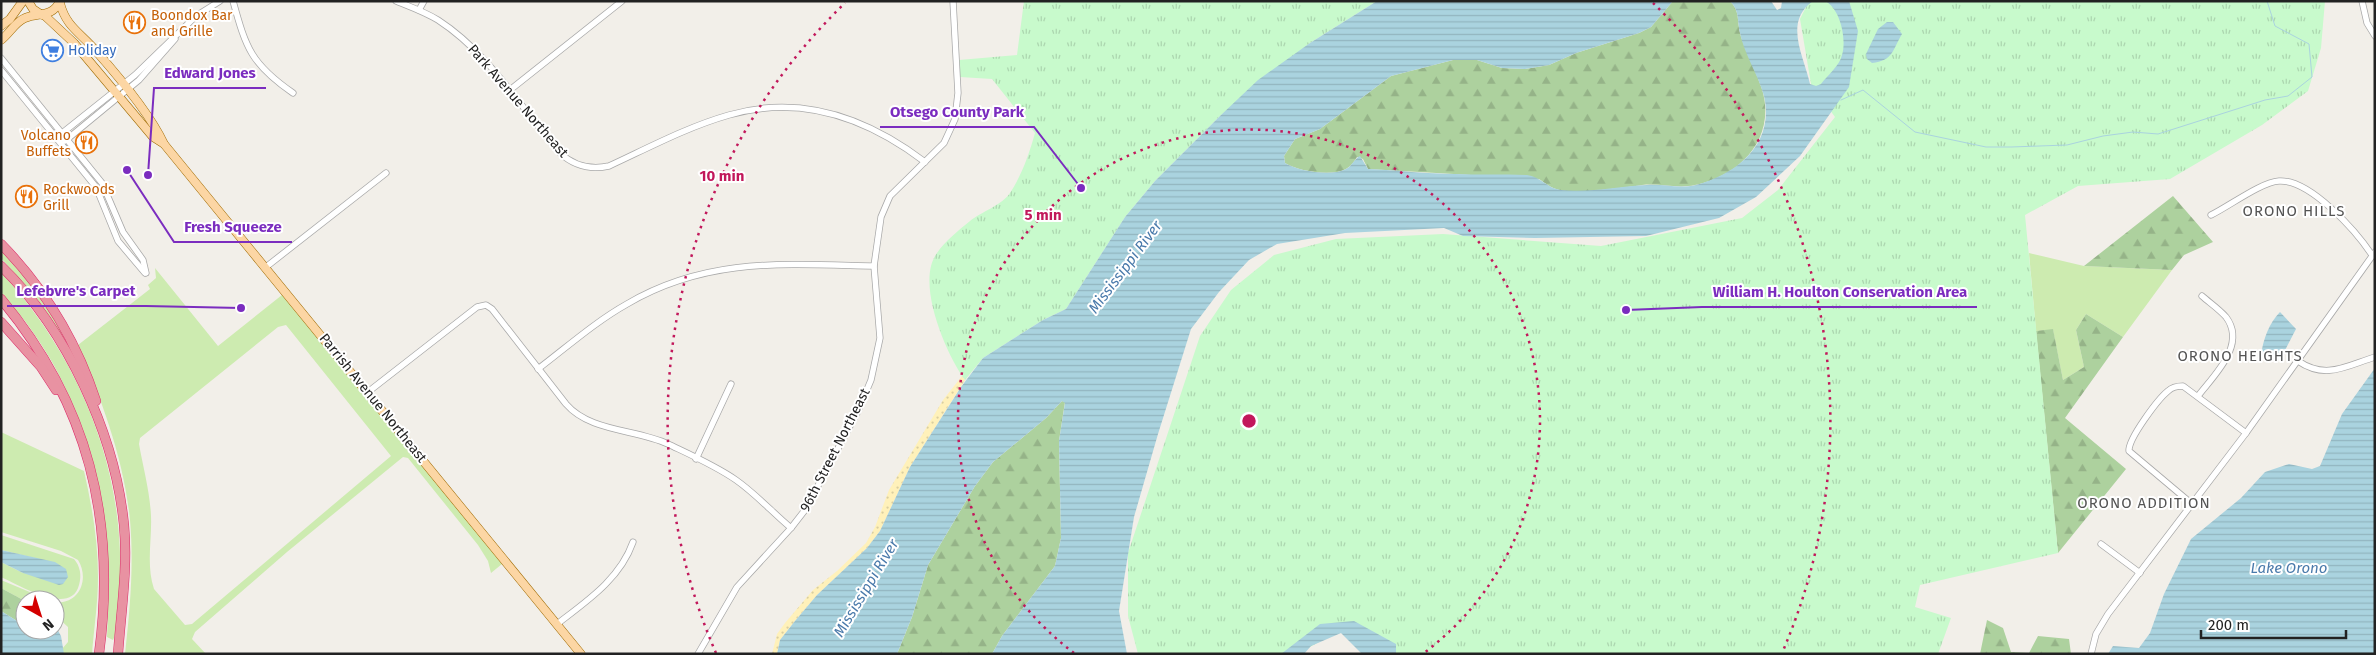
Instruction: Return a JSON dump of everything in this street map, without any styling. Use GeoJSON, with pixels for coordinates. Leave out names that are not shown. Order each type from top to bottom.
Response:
{"type":"FeatureCollection","features":[{"type":"Feature","properties":{"kind":"highway"},"geometry":{"type":"LineString","coordinates":[[1,244],[40,288],[68,333],[91,386],[104,426],[105,443]]}},
{"type":"Feature","properties":{"kind":"highway"},"geometry":{"type":"LineString","coordinates":[[1,266],[32,300],[72,360],[111,456],[120,493],[124,526],[124,584],[118,654]]}},
{"type":"Feature","properties":{"kind":"highway"},"geometry":{"type":"LineString","coordinates":[[1,299],[32,339],[52,371],[72,415],[89,464],[103,528],[105,558],[104,618],[99,654]]}},
{"type":"Feature","properties":{"kind":"highway"},"geometry":{"type":"LineString","coordinates":[[1,322],[41,367],[56,390],[89,464]]}},
{"type":"Feature","properties":{"kind":"main road"},"geometry":{"type":"LineString","coordinates":[[1,26],[10,19],[23,1]]}},
{"type":"Feature","properties":{"kind":"main road","name":"Parrish Avenue Northeast"},"geometry":{"type":"LineString","coordinates":[[28,1],[32,9],[43,15],[74,43],[153,137],[164,144]]}},
{"type":"Feature","properties":{"kind":"main road"},"geometry":{"type":"LineString","coordinates":[[1,40],[20,21],[30,16],[43,15],[53,11],[60,2]]}},
{"type":"Feature","properties":{"kind":"main road","name":"Parrish Avenue Northeast"},"geometry":{"type":"LineString","coordinates":[[60,2],[67,23],[91,45],[159,132],[164,144],[581,654]]}},
{"type":"Feature","properties":{"kind":"street"},"geometry":{"type":"LineString","coordinates":[[62,144],[125,87],[148,71],[183,27],[220,1]]}},
{"type":"Feature","properties":{"kind":"street"},"geometry":{"type":"LineString","coordinates":[[233,1],[251,55],[264,70],[293,93]]}},
{"type":"Feature","properties":{"kind":"street","name":"Park Avenue Northeast"},"geometry":{"type":"LineString","coordinates":[[396,1],[438,20],[464,40],[510,90],[560,152],[575,164],[591,168],[610,166],[696,127],[728,115],[768,108],[818,111],[857,121],[886,135],[925,162]]}},
{"type":"Feature","properties":{"kind":"street"},"geometry":{"type":"LineString","coordinates":[[419,10],[424,1]]}},
{"type":"Feature","properties":{"kind":"street"},"geometry":{"type":"LineString","coordinates":[[510,90],[622,1]]}},
{"type":"Feature","properties":{"kind":"street","name":"96th Street Northeast"},"geometry":{"type":"LineString","coordinates":[[698,654],[737,587],[792,528],[810,501],[858,411],[871,380],[880,338],[874,266],[878,227],[884,210],[897,188],[925,162],[948,136],[958,105],[952,1]]}},
{"type":"Feature","properties":{"kind":"street"},"geometry":{"type":"LineString","coordinates":[[2362,1],[2367,23],[2375,36]]}},
{"type":"Feature","properties":{"kind":"street"},"geometry":{"type":"LineString","coordinates":[[1,58],[68,139],[107,191],[123,232],[143,260],[146,273],[118,241],[96,187],[1,70]]}},
{"type":"Feature","properties":{"kind":"street"},"geometry":{"type":"LineString","coordinates":[[57,137],[116,95]]}},
{"type":"Feature","properties":{"kind":"street"},"geometry":{"type":"LineString","coordinates":[[266,267],[386,172]]}},
{"type":"Feature","properties":{"kind":"street"},"geometry":{"type":"LineString","coordinates":[[2091,654],[2093,642],[2101,625],[2246,433],[2374,253],[2338,214],[2323,201],[2290,183],[2276,181],[2259,187],[2211,215]]}},
{"type":"Feature","properties":{"kind":"street"},"geometry":{"type":"LineString","coordinates":[[538,369],[615,311],[676,282],[752,265],[874,266]]}},
{"type":"Feature","properties":{"kind":"street"},"geometry":{"type":"LineString","coordinates":[[2198,396],[2227,356],[2233,341],[2228,321],[2202,296]]}},
{"type":"Feature","properties":{"kind":"street"},"geometry":{"type":"LineString","coordinates":[[368,392],[477,307],[486,305],[492,309],[538,369],[576,414],[597,423],[648,436],[736,480],[792,528]]}},
{"type":"Feature","properties":{"kind":"street"},"geometry":{"type":"LineString","coordinates":[[2298,361],[2311,369],[2327,372],[2375,357]]}},
{"type":"Feature","properties":{"kind":"street"},"geometry":{"type":"LineString","coordinates":[[696,459],[732,384]]}},
{"type":"Feature","properties":{"kind":"street"},"geometry":{"type":"LineString","coordinates":[[2192,504],[2130,453],[2128,446],[2165,393],[2176,386],[2183,386],[2246,433]]}},
{"type":"Feature","properties":{"kind":"street"},"geometry":{"type":"LineString","coordinates":[[557,624],[612,577],[628,555],[632,542]]}},
{"type":"Feature","properties":{"kind":"street"},"geometry":{"type":"LineString","coordinates":[[2101,544],[2140,574]]}},
{"type":"Feature","properties":{"kind":"green space"},"geometry":{"type":"Polygon","coordinates":[[[1024,1],[1377,1],[1310,43],[1221,115],[1155,181],[1125,217],[1066,309],[1043,320],[983,358],[965,380],[957,368],[942,336],[936,318],[929,281],[931,266],[937,253],[952,236],[975,218],[997,205],[1010,193],[1025,164],[1035,133],[992,79],[960,77],[959,60],[1017,55],[1024,1]]]}},
{"type":"Feature","properties":{"kind":"green space"},"geometry":{"type":"Polygon","coordinates":[[[1673,1],[1730,1],[1737,12],[1741,36],[1760,82],[1764,98],[1765,119],[1755,146],[1746,158],[1735,167],[1709,181],[1688,186],[1649,185],[1567,191],[1553,188],[1539,179],[1368,169],[1363,159],[1357,157],[1346,169],[1332,173],[1306,171],[1285,163],[1284,156],[1295,139],[1320,129],[1391,76],[1453,60],[1477,60],[1502,68],[1525,69],[1549,65],[1576,53],[1639,33],[1651,27],[1673,1]]]}},
{"type":"Feature","properties":{"kind":"green space"},"geometry":{"type":"Polygon","coordinates":[[[1809,1],[2325,1],[2321,48],[2308,91],[2262,125],[2170,179],[2078,186],[2025,215],[2058,553],[1920,585],[1915,607],[1951,618],[1938,654],[1371,654],[1341,630],[1297,654],[1138,654],[1128,616],[1128,553],[1200,336],[1231,290],[1274,255],[1336,239],[1443,234],[1601,246],[1742,218],[1778,190],[1835,117],[1811,84],[1800,19],[1809,1]]]}},
{"type":"Feature","properties":{"kind":"green space"},"geometry":{"type":"Polygon","coordinates":[[[2173,196],[2213,242],[2184,255],[2172,270],[2084,266],[2173,196]]]}},
{"type":"Feature","properties":{"kind":"green space"},"geometry":{"type":"Polygon","coordinates":[[[1,249],[46,302],[68,345],[38,300],[1,258],[1,249]]]}},
{"type":"Feature","properties":{"kind":"green space"},"geometry":{"type":"Polygon","coordinates":[[[2029,253],[2084,266],[2172,270],[2123,337],[2086,314],[2076,330],[2084,367],[2063,380],[2053,330],[2036,331],[2029,253]]]}},
{"type":"Feature","properties":{"kind":"green space"},"geometry":{"type":"Polygon","coordinates":[[[155,268],[218,346],[282,295],[502,564],[491,573],[488,561],[478,545],[408,458],[403,457],[287,552],[195,632],[192,639],[206,654],[125,654],[131,570],[131,537],[127,498],[111,431],[78,345],[150,289],[148,285],[156,278],[155,268]],[[286,325],[278,327],[140,438],[139,444],[150,507],[150,571],[154,589],[185,625],[192,624],[391,456],[286,325]]]}},
{"type":"Feature","properties":{"kind":"green space"},"geometry":{"type":"Polygon","coordinates":[[[1,272],[53,339],[74,376],[91,414],[104,454],[114,495],[119,537],[119,611],[113,640],[107,637],[108,568],[102,505],[87,443],[76,411],[53,364],[25,321],[1,291],[1,272]]]}},
{"type":"Feature","properties":{"kind":"green space"},"geometry":{"type":"Polygon","coordinates":[[[2086,314],[2123,337],[2065,418],[2126,469],[2058,553],[2036,331],[2053,329],[2063,380],[2084,367],[2076,330],[2086,314]]]}},
{"type":"Feature","properties":{"kind":"green space"},"geometry":{"type":"Polygon","coordinates":[[[1062,401],[1065,402],[1059,441],[1061,538],[1055,566],[1002,636],[992,654],[897,654],[912,617],[928,565],[975,486],[993,462],[1046,418],[1062,401]]]}},
{"type":"Feature","properties":{"kind":"green space"},"geometry":{"type":"Polygon","coordinates":[[[1,432],[84,471],[90,497],[98,564],[92,654],[64,654],[62,649],[68,642],[68,627],[65,624],[65,601],[76,595],[82,582],[83,575],[78,560],[61,551],[1,532],[1,432]]]}},
{"type":"Feature","properties":{"kind":"green space"},"geometry":{"type":"Polygon","coordinates":[[[1,535],[74,559],[79,568],[79,585],[74,594],[65,598],[65,590],[29,590],[1,577],[1,562],[23,573],[47,561],[1,550],[1,535]]]}},
{"type":"Feature","properties":{"kind":"green space"},"geometry":{"type":"Polygon","coordinates":[[[1,580],[25,590],[15,590],[15,596],[1,588],[1,580]]]}},
{"type":"Feature","properties":{"kind":"green space"},"geometry":{"type":"Polygon","coordinates":[[[1,588],[15,596],[15,620],[1,611],[1,588]]]}},
{"type":"Feature","properties":{"kind":"green space"},"geometry":{"type":"Polygon","coordinates":[[[1987,620],[2003,628],[2011,652],[2029,653],[2038,636],[2069,639],[2071,654],[1980,654],[1987,620]]]}},
{"type":"Feature","properties":{"kind":"sand"},"geometry":{"type":"Polygon","coordinates":[[[962,376],[965,380],[910,467],[880,531],[867,548],[817,595],[780,640],[777,654],[772,654],[777,634],[785,623],[813,590],[837,571],[866,543],[875,527],[889,490],[943,400],[962,376]]]}},
{"type":"Feature","properties":{"kind":"water","name":"Mississippi River"},"geometry":{"type":"Polygon","coordinates":[[[1377,1],[1673,1],[1651,27],[1639,33],[1576,53],[1549,65],[1525,69],[1502,68],[1477,60],[1453,60],[1391,76],[1320,129],[1295,139],[1284,156],[1285,163],[1306,171],[1332,173],[1346,169],[1360,156],[1368,169],[1444,174],[1527,175],[1556,189],[1572,191],[1647,185],[1684,187],[1696,185],[1726,173],[1739,164],[1750,154],[1764,128],[1766,113],[1764,96],[1742,41],[1737,12],[1730,1],[1771,1],[1777,10],[1781,8],[1782,1],[1813,1],[1804,9],[1797,29],[1800,51],[1810,84],[1816,86],[1821,84],[1841,59],[1844,41],[1841,25],[1835,10],[1825,1],[1849,1],[1858,31],[1849,87],[1800,156],[1756,197],[1719,218],[1646,236],[1535,238],[1463,236],[1444,228],[1345,233],[1277,244],[1249,260],[1219,292],[1191,329],[1158,434],[1134,517],[1119,611],[1127,654],[992,654],[1002,636],[1055,566],[1061,538],[1059,441],[1065,403],[1062,401],[1046,418],[993,462],[975,486],[928,565],[912,617],[897,654],[777,654],[780,640],[795,621],[817,595],[867,548],[880,531],[910,467],[961,387],[983,358],[1043,320],[1066,309],[1125,217],[1155,181],[1258,80],[1310,43],[1377,1]]]}},
{"type":"Feature","properties":{"kind":"water"},"geometry":{"type":"Polygon","coordinates":[[[1887,22],[1893,22],[1902,34],[1888,57],[1879,62],[1872,63],[1867,59],[1866,54],[1878,29],[1887,22]]]}},
{"type":"Feature","properties":{"kind":"water"},"geometry":{"type":"Polygon","coordinates":[[[2280,312],[2296,329],[2283,354],[2275,360],[2261,355],[2267,332],[2280,312]]]}},
{"type":"Feature","properties":{"kind":"water","name":"Lake Orono"},"geometry":{"type":"Polygon","coordinates":[[[2375,368],[2375,654],[2108,654],[2113,646],[2139,648],[2150,633],[2164,594],[2191,539],[2241,498],[2265,472],[2289,464],[2312,469],[2320,466],[2342,414],[2375,368]]]}},
{"type":"Feature","properties":{"kind":"water"},"geometry":{"type":"Polygon","coordinates":[[[1,550],[55,562],[66,569],[68,577],[63,584],[59,585],[23,573],[1,562],[1,550]]]}},
{"type":"Feature","properties":{"kind":"water"},"geometry":{"type":"Polygon","coordinates":[[[1,611],[15,620],[15,640],[62,640],[64,654],[1,654],[1,611]]]}},
{"type":"Feature","properties":{"kind":"water"},"geometry":{"type":"Polygon","coordinates":[[[1354,621],[1396,644],[1396,654],[1362,654],[1341,633],[1311,646],[1304,654],[1281,654],[1320,624],[1354,621]]]}},
{"type":"Feature","properties":{"kind":"waterway"},"geometry":{"type":"LineString","coordinates":[[1841,100],[1863,90],[1915,132],[1986,147],[2067,145],[2103,136],[2133,132],[2158,134],[2265,100],[2288,96],[2312,77],[2309,44],[2275,26],[2267,1]]}},
{"type":"Feature","properties":{"kind":"place","name":"Boondox Bar and Grille"},"geometry":{"type":"Point","coordinates":[135,23]}},
{"type":"Feature","properties":{"kind":"place","name":"Holiday"},"geometry":{"type":"Point","coordinates":[52,50]}},
{"type":"Feature","properties":{"kind":"place","name":"Volcano Buffets"},"geometry":{"type":"Point","coordinates":[87,143]}},
{"type":"Feature","properties":{"kind":"place","name":"Fresh Squeeze"},"geometry":{"type":"Point","coordinates":[127,170]}},
{"type":"Feature","properties":{"kind":"place","name":"Edward Jones"},"geometry":{"type":"Point","coordinates":[148,175]}},
{"type":"Feature","properties":{"kind":"place","name":"Otsego County Park"},"geometry":{"type":"Point","coordinates":[1081,188]}},
{"type":"Feature","properties":{"kind":"place","name":"Rockwoods Grill"},"geometry":{"type":"Point","coordinates":[27,197]}},
{"type":"Feature","properties":{"kind":"place","name":"Lefebvre's Carpet"},"geometry":{"type":"Point","coordinates":[241,308]}},
{"type":"Feature","properties":{"kind":"place","name":"William H. Houlton Conservation Area"},"geometry":{"type":"Point","coordinates":[1626,310]}},
{"type":"Feature","properties":{"kind":"district","name":"ORONO HILLS"},"geometry":{"type":"Point","coordinates":[2294,211]}},
{"type":"Feature","properties":{"kind":"district","name":"ORONO HEIGHTS"},"geometry":{"type":"Point","coordinates":[2240,356]}},
{"type":"Feature","properties":{"kind":"district","name":"ORONO ADDITION"},"geometry":{"type":"Point","coordinates":[2144,503]}}]}
